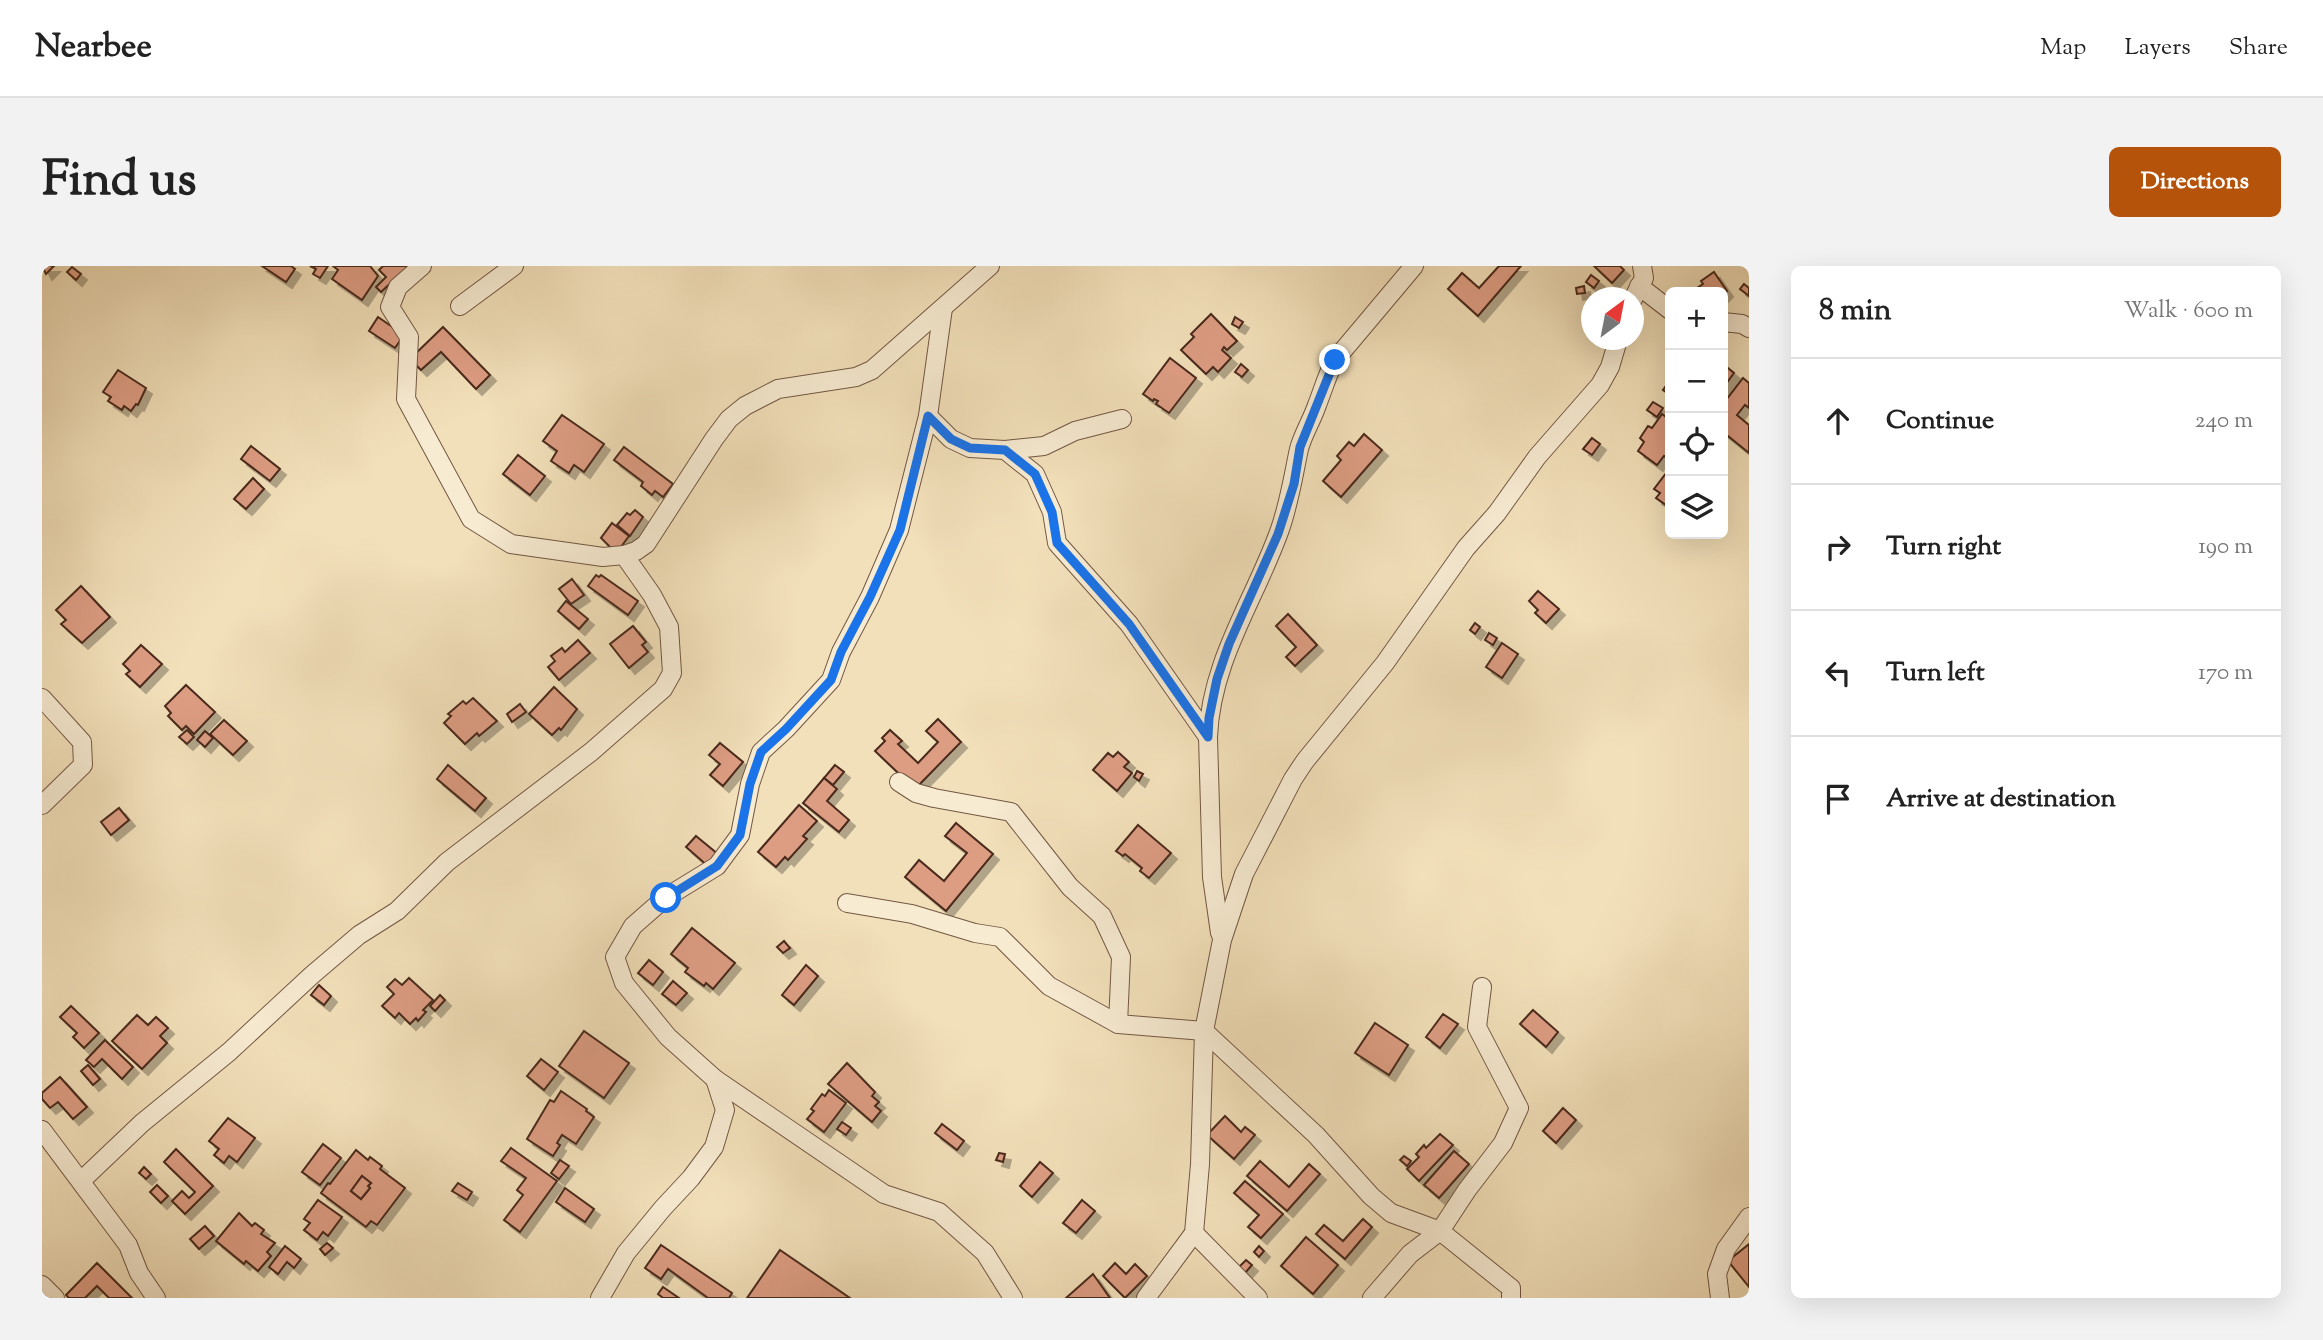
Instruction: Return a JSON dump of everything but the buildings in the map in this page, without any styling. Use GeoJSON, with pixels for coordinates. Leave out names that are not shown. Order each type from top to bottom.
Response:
{"type":"FeatureCollection","features":[{"type":"Feature","properties":{"kind":"street"},"geometry":{"type":"LineString","coordinates":[[422,266],[398,287],[390,307],[409,337],[406,399],[471,519],[511,544],[603,556],[624,555],[646,544],[714,439],[729,419],[745,406],[778,389],[856,377],[872,370],[990,266]]}},
{"type":"Feature","properties":{"kind":"street"},"geometry":{"type":"LineString","coordinates":[[460,306],[514,266]]}},
{"type":"Feature","properties":{"kind":"street"},"geometry":{"type":"LineString","coordinates":[[1222,940],[1212,877],[1208,737],[1209,718],[1225,656],[1278,534],[1294,484],[1300,447],[1326,377],[1335,360],[1414,266]]}},
{"type":"Feature","properties":{"kind":"street"},"geometry":{"type":"LineString","coordinates":[[1639,287],[1644,278],[1642,266]]}},
{"type":"Feature","properties":{"kind":"street"},"geometry":{"type":"LineString","coordinates":[[1644,297],[1665,308]]}},
{"type":"Feature","properties":{"kind":"street"},"geometry":{"type":"LineString","coordinates":[[943,307],[928,416],[900,530],[870,597],[841,652],[831,680],[761,752],[750,784],[740,835],[717,866],[666,898],[633,926],[615,957],[624,983],[668,1037],[715,1079],[884,1194],[939,1212],[985,1253],[1013,1298]]}},
{"type":"Feature","properties":{"kind":"street"},"geometry":{"type":"LineString","coordinates":[[1728,323],[1742,324],[1749,328]]}},
{"type":"Feature","properties":{"kind":"street"},"geometry":{"type":"LineString","coordinates":[[1146,1298],[1194,1233],[1200,1164],[1204,1031],[1222,940],[1244,874],[1293,779],[1385,663],[1466,548],[1497,513],[1537,457],[1600,385],[1615,350]]}},
{"type":"Feature","properties":{"kind":"street"},"geometry":{"type":"LineString","coordinates":[[928,416],[951,439],[970,448],[1005,450],[1044,446],[1075,431],[1122,419]]}},
{"type":"Feature","properties":{"kind":"street"},"geometry":{"type":"LineString","coordinates":[[1005,450],[1035,474],[1052,512],[1057,543],[1129,624],[1208,737]]}},
{"type":"Feature","properties":{"kind":"street"},"geometry":{"type":"LineString","coordinates":[[81,1181],[142,1124],[229,1052],[359,935],[397,911],[447,862],[591,752],[663,689],[672,673],[669,627],[652,595],[624,555]]}},
{"type":"Feature","properties":{"kind":"street"},"geometry":{"type":"LineString","coordinates":[[42,698],[82,742],[83,765],[42,805]]}},
{"type":"Feature","properties":{"kind":"street"},"geometry":{"type":"LineString","coordinates":[[899,782],[916,793],[934,798],[1011,812],[1070,887],[1101,916],[1121,957],[1118,1024]]}},
{"type":"Feature","properties":{"kind":"street"},"geometry":{"type":"LineString","coordinates":[[847,903],[912,914],[975,933],[1000,937],[1049,986],[1118,1024],[1204,1031],[1316,1135],[1371,1196],[1391,1213],[1440,1231],[1511,1288],[1511,1298]]}},
{"type":"Feature","properties":{"kind":"street"},"geometry":{"type":"LineString","coordinates":[[1372,1298],[1410,1254],[1440,1231],[1466,1190],[1503,1143],[1520,1108],[1477,1027],[1482,987]]}},
{"type":"Feature","properties":{"kind":"street"},"geometry":{"type":"LineString","coordinates":[[600,1298],[626,1252],[691,1178],[714,1147],[725,1110],[715,1079]]}},
{"type":"Feature","properties":{"kind":"street"},"geometry":{"type":"LineString","coordinates":[[42,1130],[128,1245],[139,1273],[156,1298]]}},
{"type":"Feature","properties":{"kind":"street"},"geometry":{"type":"LineString","coordinates":[[1720,1298],[1717,1274],[1726,1249],[1749,1217]]}},
{"type":"Feature","properties":{"kind":"street"},"geometry":{"type":"LineString","coordinates":[[1194,1233],[1258,1298]]}},
{"type":"Feature","properties":{"kind":"street"},"geometry":{"type":"LineString","coordinates":[[42,1285],[55,1298]]}},
{"type":"Feature","properties":{"kind":"route"},"geometry":{"type":"LineString","coordinates":[[666,898],[717,866],[740,835],[750,784],[761,752],[831,680],[841,652],[870,597],[900,530],[928,416],[951,439],[970,448],[1005,450],[1035,474],[1052,512],[1057,543],[1129,624],[1208,737],[1217,679],[1229,644],[1278,534],[1294,484],[1300,447],[1335,360]]}}]}
